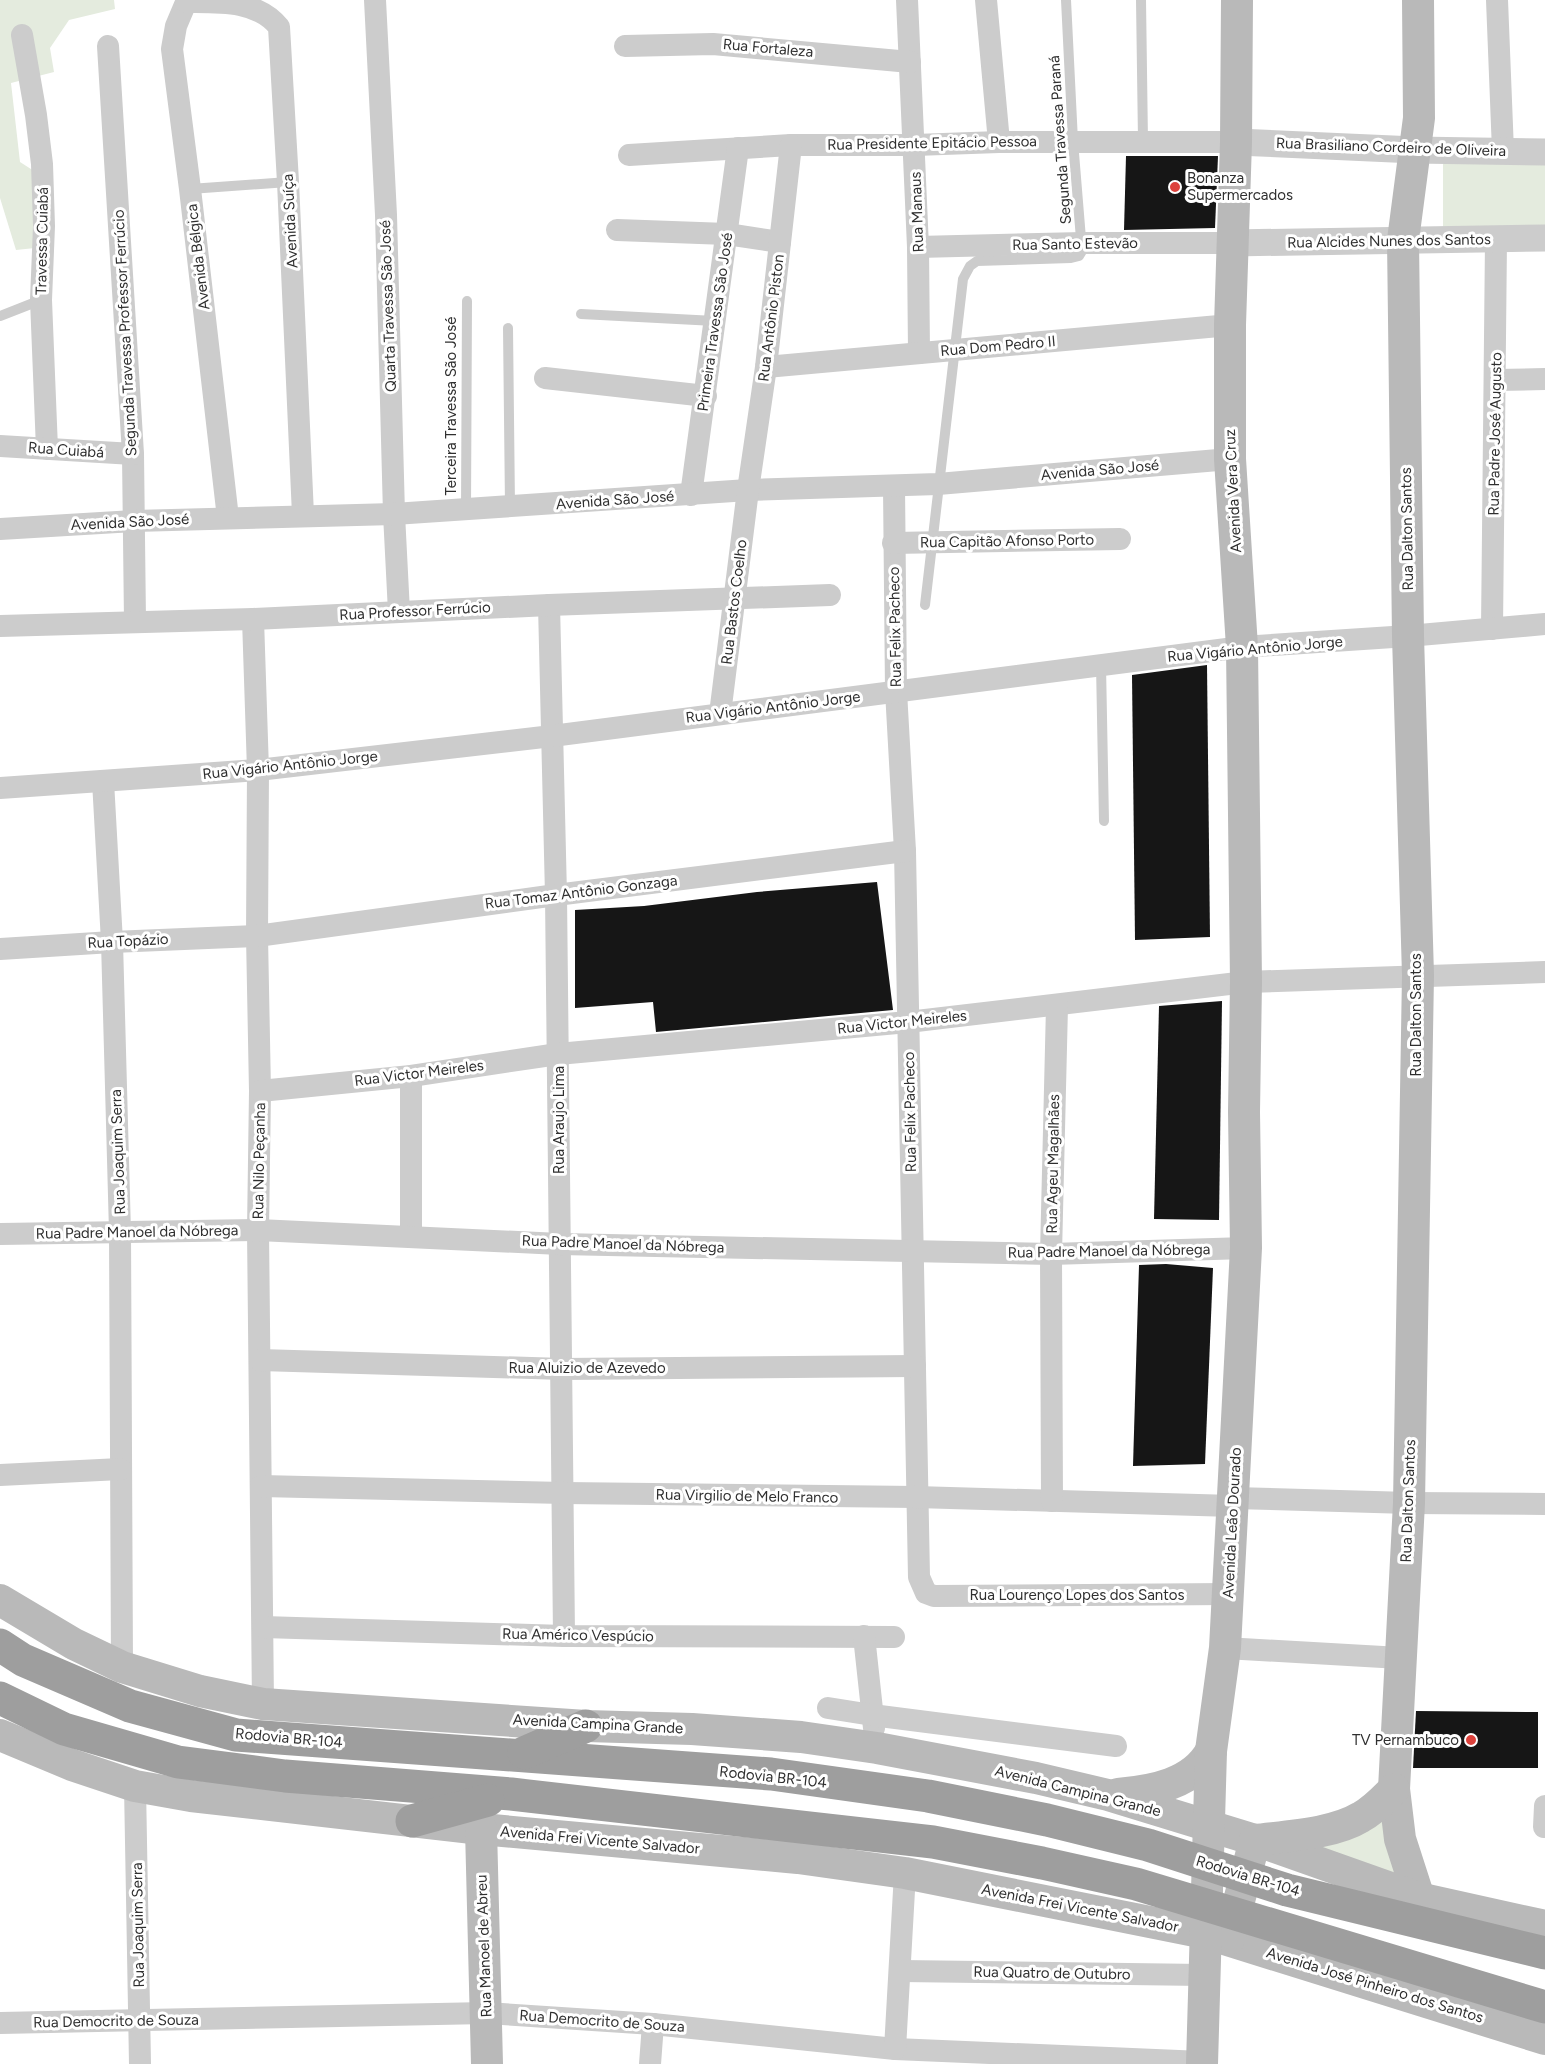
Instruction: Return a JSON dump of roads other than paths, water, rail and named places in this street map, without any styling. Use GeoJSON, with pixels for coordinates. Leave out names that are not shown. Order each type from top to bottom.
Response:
{"type":"FeatureCollection","features":[{"type":"Feature","properties":{"kind":"highway","name":"Rodovia BR-104"},"geometry":{"type":"LineString","coordinates":[[0,1645],[23,1660],[130,1706],[236,1735],[771,1774],[917,1795],[1047,1820],[1148,1845],[1287,1890],[1545,1953]]}},
{"type":"Feature","properties":{"kind":"highway"},"geometry":{"type":"LineString","coordinates":[[0,1698],[64,1729],[178,1762],[285,1776],[511,1794],[933,1842],[1042,1863],[1136,1884],[1545,2007]]}},
{"type":"Feature","properties":{"kind":"highway"},"geometry":{"type":"LineString","coordinates":[[520,1755],[586,1726]]}},
{"type":"Feature","properties":{"kind":"highway"},"geometry":{"type":"LineString","coordinates":[[412,1821],[511,1794]]}},
{"type":"Feature","properties":{"kind":"main road","name":"Avenida Vera Cruz"},"geometry":{"type":"LineString","coordinates":[[1237,0],[1236,142],[1230,325],[1230,459],[1242,647],[1246,982]]}},
{"type":"Feature","properties":{"kind":"main road","name":"Rua Dalton Santos"},"geometry":{"type":"LineString","coordinates":[[1418,0],[1419,118],[1403,240],[1408,636],[1418,975],[1409,1503],[1394,1790],[1400,1839],[1419,1898]]}},
{"type":"Feature","properties":{"kind":"main road","name":"Avenida Leão Dourado"},"geometry":{"type":"LineString","coordinates":[[1202,2063],[1203,1976],[1217,1936],[1208,1825],[1211,1751],[1225,1648],[1246,1248],[1244,1112],[1246,982]]}},
{"type":"Feature","properties":{"kind":"main road","name":"Avenida Campina Grande"},"geometry":{"type":"LineString","coordinates":[[0,1600],[74,1644],[122,1667],[200,1691],[263,1704],[586,1726],[692,1729],[801,1737],[877,1748],[1036,1778],[1108,1795],[1208,1825]]}},
{"type":"Feature","properties":{"kind":"main road","name":"Avenida Frei Vicente Salvador"},"geometry":{"type":"LineString","coordinates":[[0,1735],[72,1765],[135,1786],[199,1797],[481,1829],[798,1858],[905,1873],[1217,1936]]}},
{"type":"Feature","properties":{"kind":"main road"},"geometry":{"type":"LineString","coordinates":[[1108,1795],[1169,1784],[1198,1768],[1205,1762],[1211,1751]]}},
{"type":"Feature","properties":{"kind":"main road"},"geometry":{"type":"LineString","coordinates":[[1255,1839],[1346,1824],[1371,1811],[1394,1790]]}},
{"type":"Feature","properties":{"kind":"main road"},"geometry":{"type":"LineString","coordinates":[[1208,1825],[1255,1839],[1419,1898],[1545,1926]]}},
{"type":"Feature","properties":{"kind":"main road","name":"Rua Manoel de Abreu"},"geometry":{"type":"LineString","coordinates":[[481,1829],[487,2064]]}},
{"type":"Feature","properties":{"kind":"main road"},"geometry":{"type":"LineString","coordinates":[[1217,1936],[1255,1839]]}},
{"type":"Feature","properties":{"kind":"main road","name":"Avenida José Pinheiro dos Santos"},"geometry":{"type":"LineString","coordinates":[[1217,1936],[1545,2038]]}},
{"type":"Feature","properties":{"kind":"street","name":"Quarta Travessa São José"},"geometry":{"type":"LineString","coordinates":[[375,0],[386,215],[399,612]]}},
{"type":"Feature","properties":{"kind":"street","name":"Rua Manaus"},"geometry":{"type":"LineString","coordinates":[[907,0],[915,145],[919,352]]}},
{"type":"Feature","properties":{"kind":"street"},"geometry":{"type":"LineString","coordinates":[[986,0],[999,142]]}},
{"type":"Feature","properties":{"kind":"street"},"geometry":{"type":"LineString","coordinates":[[1497,0],[1503,151]]}},
{"type":"Feature","properties":{"kind":"street","name":"Avenida Suíça"},"geometry":{"type":"LineString","coordinates":[[187,1],[251,5],[263,10],[279,27],[303,515]]}},
{"type":"Feature","properties":{"kind":"street","name":"Avenida Bélgica"},"geometry":{"type":"LineString","coordinates":[[187,1],[176,26],[172,49],[228,518]]}},
{"type":"Feature","properties":{"kind":"street","name":"Travessa Cuiabá"},"geometry":{"type":"LineString","coordinates":[[22,35],[42,164],[44,226],[41,300],[47,449]]}},
{"type":"Feature","properties":{"kind":"street","name":"Rua Fortaleza"},"geometry":{"type":"LineString","coordinates":[[625,46],[713,44],[910,62]]}},
{"type":"Feature","properties":{"kind":"street","name":"Segunda Travessa Professor Ferrúcio"},"geometry":{"type":"LineString","coordinates":[[108,46],[133,454],[135,621]]}},
{"type":"Feature","properties":{"kind":"street","name":"Rua Presidente Epitácio Pessoa"},"geometry":{"type":"LineString","coordinates":[[628,155],[791,146],[1073,141],[1236,142]]}},
{"type":"Feature","properties":{"kind":"street","name":"Rua Brasiliano Cordeiro de Oliveira"},"geometry":{"type":"LineString","coordinates":[[1236,142],[1415,150],[1545,152]]}},
{"type":"Feature","properties":{"kind":"street","name":"Rua Antônio Piston"},"geometry":{"type":"LineString","coordinates":[[748,490],[766,367],[791,146]]}},
{"type":"Feature","properties":{"kind":"street","name":"Primeira Travessa São José"},"geometry":{"type":"LineString","coordinates":[[691,495],[738,148]]}},
{"type":"Feature","properties":{"kind":"street"},"geometry":{"type":"LineString","coordinates":[[617,230],[727,234],[780,242]]}},
{"type":"Feature","properties":{"kind":"street","name":"Rua Alcides Nunes dos Santos"},"geometry":{"type":"LineString","coordinates":[[1232,243],[1545,238]]}},
{"type":"Feature","properties":{"kind":"street","name":"Rua Padre José Augusto"},"geometry":{"type":"LineString","coordinates":[[1492,629],[1496,240]]}},
{"type":"Feature","properties":{"kind":"street","name":"Rua Santo Estevão"},"geometry":{"type":"LineString","coordinates":[[918,247],[1083,243],[1232,243]]}},
{"type":"Feature","properties":{"kind":"street","name":"Rua Dom Pedro II"},"geometry":{"type":"LineString","coordinates":[[766,367],[1230,325]]}},
{"type":"Feature","properties":{"kind":"street"},"geometry":{"type":"LineString","coordinates":[[545,378],[706,396]]}},
{"type":"Feature","properties":{"kind":"street"},"geometry":{"type":"LineString","coordinates":[[1496,380],[1545,379]]}},
{"type":"Feature","properties":{"kind":"street","name":"Rua Cuiabá"},"geometry":{"type":"LineString","coordinates":[[0,446],[133,454]]}},
{"type":"Feature","properties":{"kind":"street","name":"Avenida São José"},"geometry":{"type":"LineString","coordinates":[[0,529],[134,521],[394,514],[748,490],[938,484],[1230,459]]}},
{"type":"Feature","properties":{"kind":"street","name":"Rua Felix Pacheco"},"geometry":{"type":"LineString","coordinates":[[894,486],[896,691],[905,851],[914,1251],[916,1497],[919,1577],[926,1593]]}},
{"type":"Feature","properties":{"kind":"street","name":"Rua Bastos Coelho"},"geometry":{"type":"LineString","coordinates":[[720,714],[748,490]]}},
{"type":"Feature","properties":{"kind":"street","name":"Rua Capitão Afonso Porto"},"geometry":{"type":"LineString","coordinates":[[893,543],[1120,539]]}},
{"type":"Feature","properties":{"kind":"street","name":"Rua Professor Ferrúcio"},"geometry":{"type":"LineString","coordinates":[[0,626],[253,619],[549,605],[830,596]]}},
{"type":"Feature","properties":{"kind":"street","name":"Rua Araujo Lima"},"geometry":{"type":"LineString","coordinates":[[549,605],[563,1369],[564,1636]]}},
{"type":"Feature","properties":{"kind":"street","name":"Rua Nilo Peçanha"},"geometry":{"type":"LineString","coordinates":[[253,619],[258,770],[257,936],[260,1091],[258,1230],[263,1704]]}},
{"type":"Feature","properties":{"kind":"street","name":"Rua Vigário Antônio Jorge"},"geometry":{"type":"LineString","coordinates":[[0,788],[258,770],[552,736],[1242,647],[1545,624]]}},
{"type":"Feature","properties":{"kind":"street","name":"Rua Joaquim Serra"},"geometry":{"type":"LineString","coordinates":[[103,781],[112,942],[120,1232],[122,1667]]}},
{"type":"Feature","properties":{"kind":"street","name":"Rua Tomaz Antônio Gonzaga"},"geometry":{"type":"LineString","coordinates":[[257,936],[905,851]]}},
{"type":"Feature","properties":{"kind":"street","name":"Rua Topázio"},"geometry":{"type":"LineString","coordinates":[[0,949],[257,936]]}},
{"type":"Feature","properties":{"kind":"street","name":"Rua Victor Meireles"},"geometry":{"type":"LineString","coordinates":[[260,1091],[411,1076],[558,1054],[908,1022],[1246,982],[1545,972]]}},
{"type":"Feature","properties":{"kind":"street","name":"Rua Ageu Magalhães"},"geometry":{"type":"LineString","coordinates":[[1052,1502],[1051,1254],[1057,1006]]}},
{"type":"Feature","properties":{"kind":"street"},"geometry":{"type":"LineString","coordinates":[[411,1076],[411,1236]]}},
{"type":"Feature","properties":{"kind":"street","name":"Rua Padre Manoel da Nóbrega"},"geometry":{"type":"LineString","coordinates":[[0,1234],[258,1230],[560,1244],[1051,1254],[1246,1248]]}},
{"type":"Feature","properties":{"kind":"street","name":"Rua Aluizio de Azevedo"},"geometry":{"type":"LineString","coordinates":[[260,1360],[563,1369],[915,1365]]}},
{"type":"Feature","properties":{"kind":"street"},"geometry":{"type":"LineString","coordinates":[[0,1475],[120,1469]]}},
{"type":"Feature","properties":{"kind":"street","name":"Rua Virgilio de Melo Franco"},"geometry":{"type":"LineString","coordinates":[[261,1486],[564,1493],[916,1497],[1052,1502],[1545,1504]]}},
{"type":"Feature","properties":{"kind":"street","name":"Rua Lourenço Lopes dos Santos"},"geometry":{"type":"LineString","coordinates":[[926,1593],[934,1596],[1228,1594]]}},
{"type":"Feature","properties":{"kind":"street","name":"Rua Américo Vespúcio"},"geometry":{"type":"LineString","coordinates":[[263,1627],[564,1636],[894,1637]]}},
{"type":"Feature","properties":{"kind":"street"},"geometry":{"type":"LineString","coordinates":[[864,1636],[877,1748]]}},
{"type":"Feature","properties":{"kind":"street"},"geometry":{"type":"LineString","coordinates":[[1225,1648],[1400,1658]]}},
{"type":"Feature","properties":{"kind":"street"},"geometry":{"type":"LineString","coordinates":[[828,1708],[1116,1746]]}},
{"type":"Feature","properties":{"kind":"street","name":"Rua Joaquim Serra"},"geometry":{"type":"LineString","coordinates":[[135,1786],[140,2064]]}},
{"type":"Feature","properties":{"kind":"street"},"geometry":{"type":"LineString","coordinates":[[895,2049],[905,1873]]}},
{"type":"Feature","properties":{"kind":"street","name":"Rua Quatro de Outubro"},"geometry":{"type":"LineString","coordinates":[[901,1971],[1203,1976]]}},
{"type":"Feature","properties":{"kind":"street","name":"Rua Democrito de Souza"},"geometry":{"type":"LineString","coordinates":[[0,2023],[486,2013],[653,2024],[895,2049],[1202,2063]]}},
{"type":"Feature","properties":{"kind":"street"},"geometry":{"type":"LineString","coordinates":[[650,2064],[653,2024]]}},
{"type":"Feature","properties":{"kind":"lane","name":"Segunda Travessa Paraná"},"geometry":{"type":"LineString","coordinates":[[925,605],[963,279],[970,266],[977,261],[1071,258],[1079,256],[1082,251],[1073,141],[1066,0]]}},
{"type":"Feature","properties":{"kind":"lane"},"geometry":{"type":"LineString","coordinates":[[1141,0],[1143,141]]}},
{"type":"Feature","properties":{"kind":"lane"},"geometry":{"type":"LineString","coordinates":[[190,189],[288,182]]}},
{"type":"Feature","properties":{"kind":"lane"},"geometry":{"type":"LineString","coordinates":[[0,316],[41,300]]}},
{"type":"Feature","properties":{"kind":"lane","name":"Terceira Travessa São José"},"geometry":{"type":"LineString","coordinates":[[466,301],[466,510]]}},
{"type":"Feature","properties":{"kind":"lane"},"geometry":{"type":"LineString","coordinates":[[581,314],[715,321]]}},
{"type":"Feature","properties":{"kind":"lane"},"geometry":{"type":"LineString","coordinates":[[508,328],[510,507]]}},
{"type":"Feature","properties":{"kind":"lane"},"geometry":{"type":"LineString","coordinates":[[1101,665],[1104,821]]}},
{"type":"Feature","properties":{"kind":"place","name":"Bonanza Supermercados"},"geometry":{"type":"Point","coordinates":[1175,187]}},
{"type":"Feature","properties":{"kind":"place","name":"TV Pernambuco"},"geometry":{"type":"Point","coordinates":[1471,1740]}}]}
